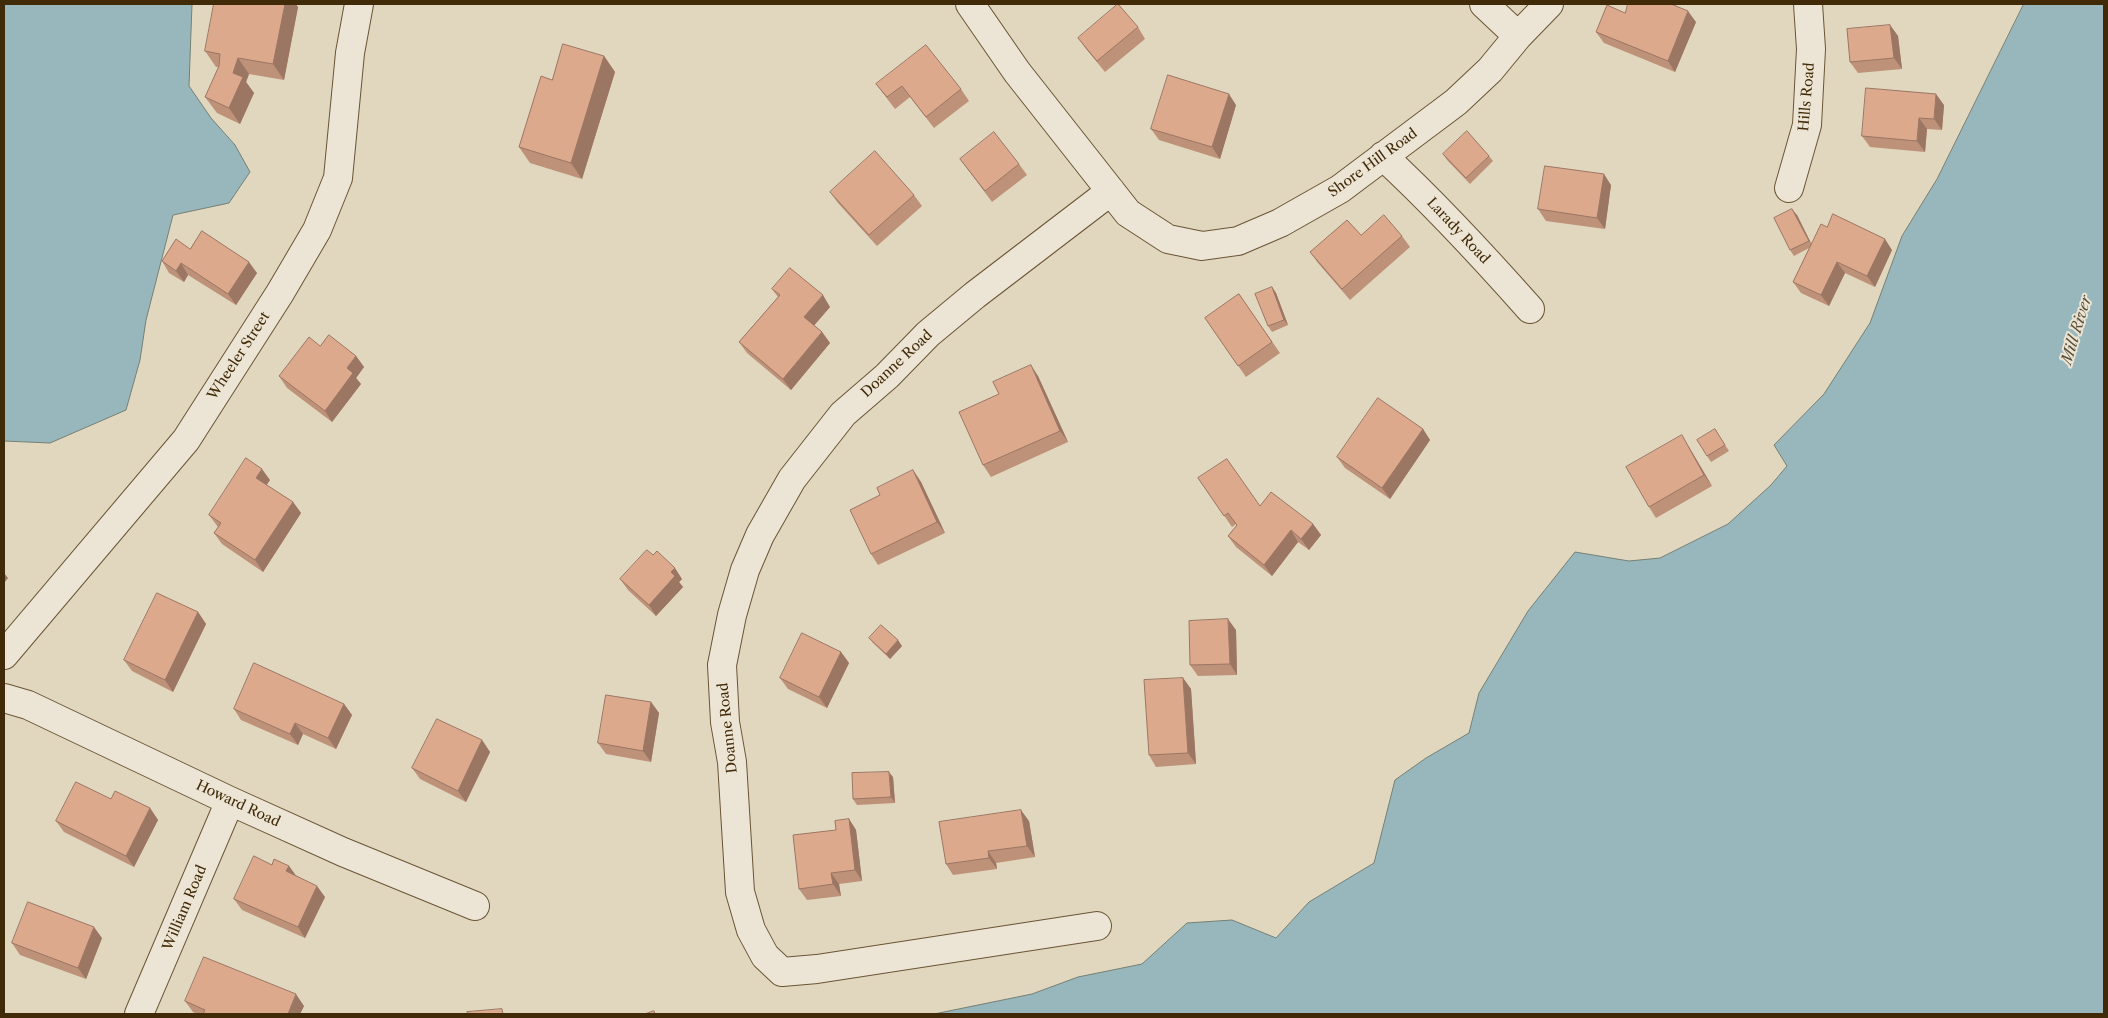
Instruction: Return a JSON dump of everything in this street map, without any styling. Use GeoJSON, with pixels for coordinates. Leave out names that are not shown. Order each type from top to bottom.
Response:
{"type":"FeatureCollection","features":[{"type":"Feature","properties":{"kind":"street","name":"Wheeler Street"},"geometry":{"type":"LineString","coordinates":[[4,655],[186,440],[280,293],[317,230],[338,178],[350,53],[359,4]]}},
{"type":"Feature","properties":{"kind":"street","name":"Shore Hill Road"},"geometry":{"type":"LineString","coordinates":[[970,4],[1017,72],[1128,213],[1168,239],[1202,246],[1238,241],[1280,223],[1340,189],[1456,102],[1490,70],[1518,36],[1549,4]]}},
{"type":"Feature","properties":{"kind":"street"},"geometry":{"type":"LineString","coordinates":[[1484,4],[1518,36]]}},
{"type":"Feature","properties":{"kind":"street","name":"Hills Road"},"geometry":{"type":"LineString","coordinates":[[1789,188],[1807,125],[1811,49],[1808,4]]}},
{"type":"Feature","properties":{"kind":"street","name":"Larady Road"},"geometry":{"type":"LineString","coordinates":[[1383,156],[1415,185],[1530,309]]}},
{"type":"Feature","properties":{"kind":"street","name":"Doanne Road"},"geometry":{"type":"LineString","coordinates":[[1097,926],[817,970],[782,972],[765,956],[751,930],[740,892],[732,762],[725,722],[722,665],[732,615],[760,535],[792,479],[843,414],[887,376],[935,329],[975,295],[1111,191]]}},
{"type":"Feature","properties":{"kind":"street","name":"Howard Road"},"geometry":{"type":"LineString","coordinates":[[4,698],[28,705],[230,801],[343,852],[475,906]]}},
{"type":"Feature","properties":{"kind":"street","name":"William Road"},"geometry":{"type":"LineString","coordinates":[[139,1014],[230,801]]}},
{"type":"Feature","properties":{"kind":"water"},"geometry":{"type":"Polygon","coordinates":[[[4,4],[192,4],[189,86],[211,118],[235,145],[250,172],[229,203],[173,215],[146,320],[140,360],[126,410],[50,443],[4,441],[4,4]]]}},
{"type":"Feature","properties":{"kind":"water","name":"Mill River"},"geometry":{"type":"Polygon","coordinates":[[[2024,4],[2104,4],[2104,1014],[934,1014],[1032,994],[1078,977],[1142,964],[1187,923],[1232,920],[1276,938],[1309,902],[1374,863],[1395,780],[1426,758],[1469,733],[1479,693],[1528,611],[1575,552],[1629,561],[1660,558],[1728,524],[1771,485],[1787,466],[1774,445],[1824,394],[1870,323],[1902,236],[1937,179],[2024,4]]]}},
{"type":"Feature","properties":{"kind":"building"},"geometry":{"type":"Polygon","coordinates":[[[214,4],[285,4],[273,64],[238,58],[233,73],[243,77],[229,108],[205,97],[219,66],[220,54],[205,51],[214,4]]]}},
{"type":"Feature","properties":{"kind":"building"},"geometry":{"type":"Polygon","coordinates":[[[1118,4],[1138,27],[1097,61],[1078,38],[1118,4]]]}},
{"type":"Feature","properties":{"kind":"building"},"geometry":{"type":"Polygon","coordinates":[[[1628,4],[1671,4],[1688,11],[1668,61],[1596,32],[1607,5],[1625,13],[1628,4]]]}},
{"type":"Feature","properties":{"kind":"building"},"geometry":{"type":"Polygon","coordinates":[[[1890,25],[1894,58],[1850,62],[1847,29],[1890,25]]]}},
{"type":"Feature","properties":{"kind":"building"},"geometry":{"type":"Polygon","coordinates":[[[563,44],[604,56],[571,163],[519,147],[541,76],[552,80],[563,44]]]}},
{"type":"Feature","properties":{"kind":"building"},"geometry":{"type":"Polygon","coordinates":[[[926,45],[961,89],[926,117],[902,86],[887,97],[876,84],[926,45]]]}},
{"type":"Feature","properties":{"kind":"building"},"geometry":{"type":"Polygon","coordinates":[[[1168,75],[1229,94],[1212,147],[1151,129],[1168,75]]]}},
{"type":"Feature","properties":{"kind":"building"},"geometry":{"type":"Polygon","coordinates":[[[1866,88],[1936,94],[1934,119],[1919,118],[1917,141],[1862,136],[1866,88]]]}},
{"type":"Feature","properties":{"kind":"building"},"geometry":{"type":"Polygon","coordinates":[[[1467,131],[1489,156],[1466,178],[1443,154],[1467,131]]]}},
{"type":"Feature","properties":{"kind":"building"},"geometry":{"type":"Polygon","coordinates":[[[994,132],[1019,164],[985,191],[960,159],[994,132]]]}},
{"type":"Feature","properties":{"kind":"building"},"geometry":{"type":"Polygon","coordinates":[[[875,151],[914,195],[869,235],[830,192],[875,151]]]}},
{"type":"Feature","properties":{"kind":"building"},"geometry":{"type":"Polygon","coordinates":[[[1545,166],[1604,174],[1597,218],[1538,209],[1545,166]]]}},
{"type":"Feature","properties":{"kind":"building"},"geometry":{"type":"Polygon","coordinates":[[[1792,209],[1809,241],[1790,250],[1774,218],[1792,209]]]}},
{"type":"Feature","properties":{"kind":"building"},"geometry":{"type":"Polygon","coordinates":[[[1833,214],[1885,239],[1867,276],[1837,262],[1821,295],[1793,282],[1821,224],[1827,227],[1833,214]]]}},
{"type":"Feature","properties":{"kind":"building"},"geometry":{"type":"Polygon","coordinates":[[[1384,215],[1402,236],[1342,289],[1310,252],[1347,220],[1361,235],[1384,215]]]}},
{"type":"Feature","properties":{"kind":"building"},"geometry":{"type":"Polygon","coordinates":[[[202,231],[249,262],[228,294],[181,263],[176,271],[162,261],[176,239],[190,249],[202,231]]]}},
{"type":"Feature","properties":{"kind":"building"},"geometry":{"type":"Polygon","coordinates":[[[790,268],[823,295],[804,317],[822,332],[783,379],[739,342],[780,295],[772,289],[790,268]]]}},
{"type":"Feature","properties":{"kind":"building"},"geometry":{"type":"Polygon","coordinates":[[[1272,287],[1284,320],[1268,326],[1255,294],[1272,287]]]}},
{"type":"Feature","properties":{"kind":"building"},"geometry":{"type":"Polygon","coordinates":[[[1239,294],[1272,342],[1238,366],[1205,318],[1239,294]]]}},
{"type":"Feature","properties":{"kind":"building"},"geometry":{"type":"Polygon","coordinates":[[[329,335],[356,356],[347,368],[353,373],[325,411],[279,376],[309,337],[320,346],[329,335]]]}},
{"type":"Feature","properties":{"kind":"building"},"geometry":{"type":"Polygon","coordinates":[[[1031,365],[1060,431],[983,465],[959,412],[999,394],[993,382],[1031,365]]]}},
{"type":"Feature","properties":{"kind":"building"},"geometry":{"type":"Polygon","coordinates":[[[1378,398],[1423,429],[1382,488],[1337,457],[1378,398]]]}},
{"type":"Feature","properties":{"kind":"building"},"geometry":{"type":"Polygon","coordinates":[[[1715,429],[1725,445],[1707,456],[1697,440],[1715,429]]]}},
{"type":"Feature","properties":{"kind":"building"},"geometry":{"type":"Polygon","coordinates":[[[1682,435],[1704,475],[1649,507],[1626,467],[1682,435]]]}},
{"type":"Feature","properties":{"kind":"building"},"geometry":{"type":"Polygon","coordinates":[[[246,458],[262,469],[256,478],[293,502],[255,560],[214,533],[221,523],[209,515],[246,458]]]}},
{"type":"Feature","properties":{"kind":"building"},"geometry":{"type":"Polygon","coordinates":[[[1227,459],[1260,506],[1271,492],[1313,524],[1301,539],[1291,530],[1264,565],[1228,536],[1237,525],[1228,513],[1224,516],[1198,478],[1227,459]]]}},
{"type":"Feature","properties":{"kind":"building"},"geometry":{"type":"Polygon","coordinates":[[[913,470],[937,522],[871,554],[850,510],[880,495],[877,488],[913,470]]]}},
{"type":"Feature","properties":{"kind":"building"},"geometry":{"type":"Polygon","coordinates":[[[647,550],[653,555],[657,551],[675,568],[671,572],[675,576],[649,605],[620,579],[647,550]]]}},
{"type":"Feature","properties":{"kind":"building"},"geometry":{"type":"Polygon","coordinates":[[[157,593],[198,612],[165,680],[124,660],[157,593]]]}},
{"type":"Feature","properties":{"kind":"building"},"geometry":{"type":"Polygon","coordinates":[[[1228,619],[1230,664],[1190,665],[1189,621],[1228,619]]]}},
{"type":"Feature","properties":{"kind":"building"},"geometry":{"type":"Polygon","coordinates":[[[881,625],[898,640],[886,654],[869,638],[881,625]]]}},
{"type":"Feature","properties":{"kind":"building"},"geometry":{"type":"Polygon","coordinates":[[[802,633],[841,652],[819,697],[780,678],[802,633]]]}},
{"type":"Feature","properties":{"kind":"building"},"geometry":{"type":"Polygon","coordinates":[[[254,663],[344,704],[328,738],[295,723],[290,734],[234,709],[254,663]]]}},
{"type":"Feature","properties":{"kind":"building"},"geometry":{"type":"Polygon","coordinates":[[[1183,678],[1188,753],[1149,755],[1144,680],[1183,678]]]}},
{"type":"Feature","properties":{"kind":"building"},"geometry":{"type":"Polygon","coordinates":[[[606,695],[651,702],[643,751],[598,743],[606,695]]]}},
{"type":"Feature","properties":{"kind":"building"},"geometry":{"type":"Polygon","coordinates":[[[437,719],[482,740],[458,791],[412,768],[437,719]]]}},
{"type":"Feature","properties":{"kind":"building"},"geometry":{"type":"Polygon","coordinates":[[[889,772],[891,797],[853,799],[852,773],[889,772]]]}},
{"type":"Feature","properties":{"kind":"building"},"geometry":{"type":"Polygon","coordinates":[[[76,782],[111,799],[115,791],[150,808],[126,856],[56,821],[76,782]]]}},
{"type":"Feature","properties":{"kind":"building"},"geometry":{"type":"Polygon","coordinates":[[[1021,810],[1027,846],[988,851],[989,858],[946,864],[939,822],[1021,810]]]}},
{"type":"Feature","properties":{"kind":"building"},"geometry":{"type":"Polygon","coordinates":[[[849,819],[855,870],[831,873],[833,884],[799,889],[793,835],[836,830],[835,821],[849,819]]]}},
{"type":"Feature","properties":{"kind":"building"},"geometry":{"type":"Polygon","coordinates":[[[254,856],[272,865],[274,859],[289,866],[286,871],[317,886],[298,927],[234,899],[254,856]]]}},
{"type":"Feature","properties":{"kind":"building"},"geometry":{"type":"Polygon","coordinates":[[[28,902],[94,927],[78,968],[12,943],[28,902]]]}},
{"type":"Feature","properties":{"kind":"building"},"geometry":{"type":"Polygon","coordinates":[[[204,957],[296,994],[288,1014],[203,1014],[205,1010],[185,1001],[204,957]]]}},
{"type":"Feature","properties":{"kind":"building"},"geometry":{"type":"Polygon","coordinates":[[[502,1009],[503,1014],[468,1014],[467,1012],[502,1009]]]}}]}
